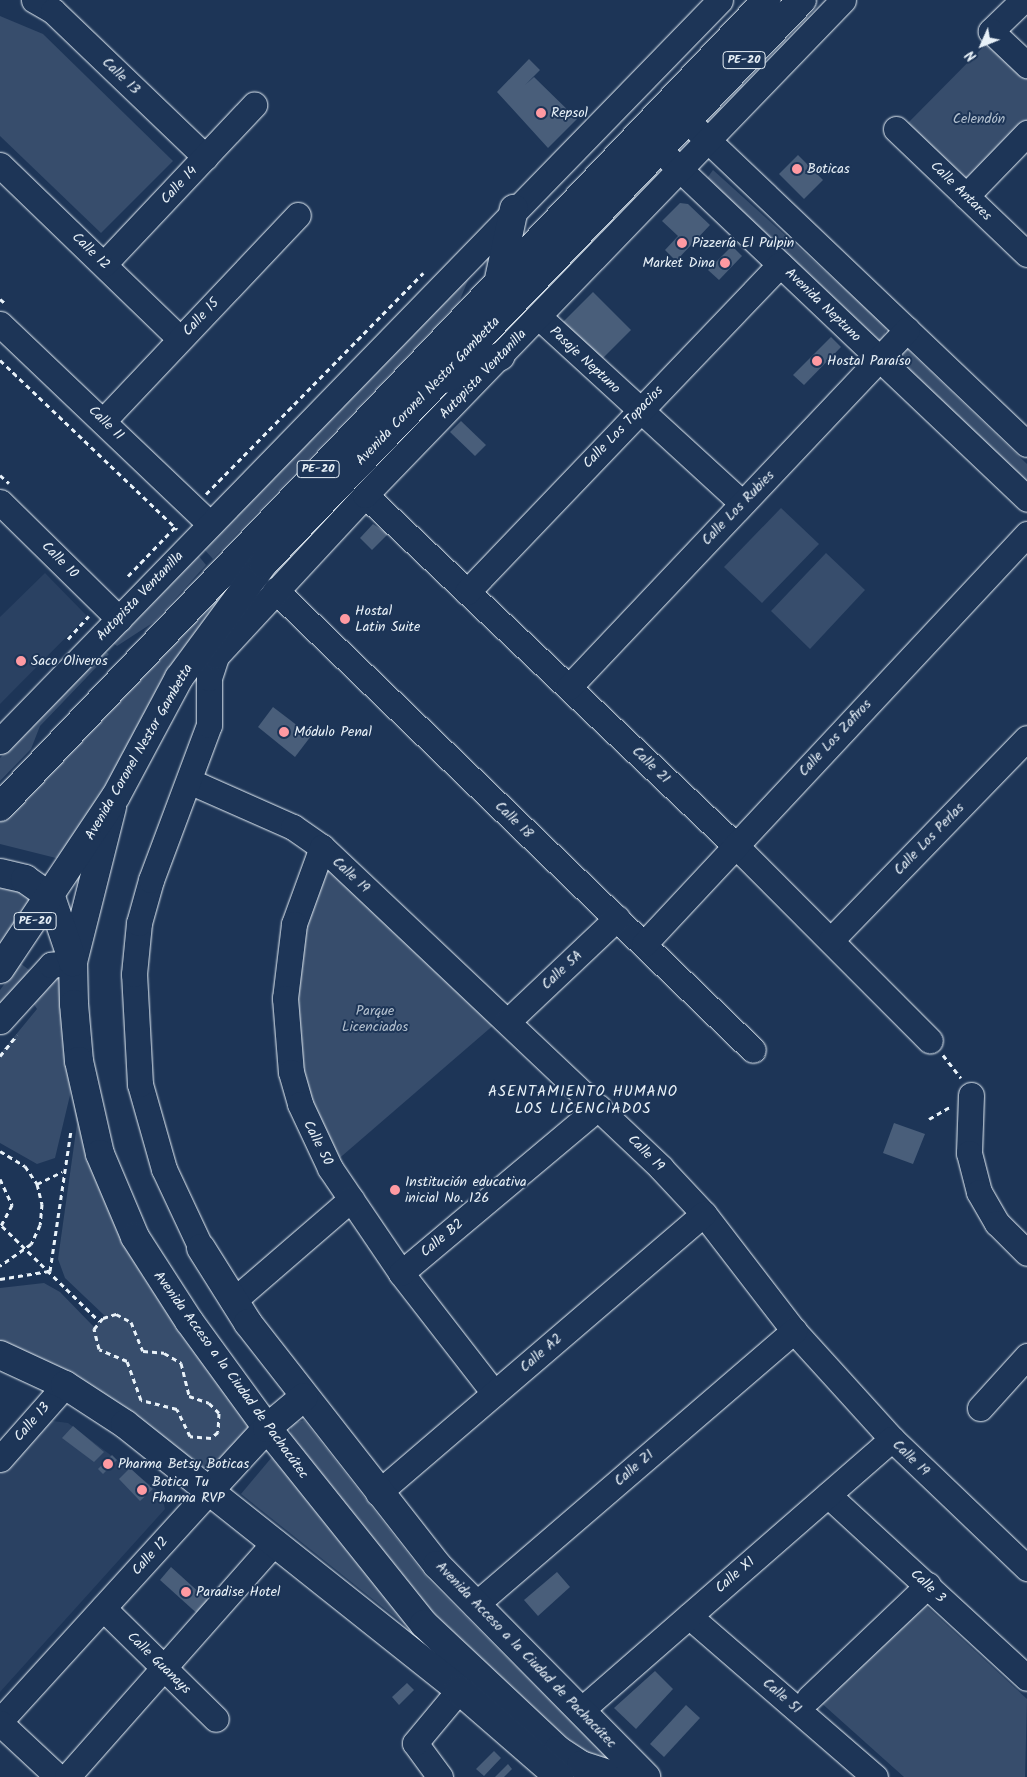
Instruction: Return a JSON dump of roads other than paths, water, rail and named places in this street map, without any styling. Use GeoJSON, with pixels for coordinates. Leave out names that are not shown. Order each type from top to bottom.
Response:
{"type":"FeatureCollection","features":[{"type":"Feature","properties":{"kind":"main road","name":"PE-20"},"geometry":{"type":"LineString","coordinates":[[649,141],[677,111],[767,0]]}},
{"type":"Feature","properties":{"kind":"main road","name":"PE-20"},"geometry":{"type":"LineString","coordinates":[[677,111],[802,0]]}},
{"type":"Feature","properties":{"kind":"main road","name":"Avenida Coronel Nestor Gambetta"},"geometry":{"type":"LineString","coordinates":[[0,807],[498,284],[649,141]]}},
{"type":"Feature","properties":{"kind":"main road","name":"Avenida Coronel Nestor Gambetta"},"geometry":{"type":"LineString","coordinates":[[0,969],[51,897],[116,796],[179,678],[234,600],[436,382],[649,141]]}},
{"type":"Feature","properties":{"kind":"main road"},"geometry":{"type":"LineString","coordinates":[[498,284],[514,210]]}},
{"type":"Feature","properties":{"kind":"main road"},"geometry":{"type":"LineString","coordinates":[[436,382],[501,356]]}},
{"type":"Feature","properties":{"kind":"main road","name":"Avenida Acceso a la Ciudad de Pachacútec"},"geometry":{"type":"LineString","coordinates":[[116,796],[96,857],[73,962],[79,1061],[100,1154],[114,1195],[158,1276],[267,1428],[424,1624],[558,1750],[581,1765],[618,1777]]}},
{"type":"Feature","properties":{"kind":"main road"},"geometry":{"type":"LineString","coordinates":[[0,873],[25,879],[51,897],[73,962]]}},
{"type":"Feature","properties":{"kind":"main road","name":"Avenida Acceso a la Ciudad de Pachacútec"},"geometry":{"type":"LineString","coordinates":[[201,1248],[234,1301],[304,1397],[378,1493],[475,1605],[646,1777]]}},
{"type":"Feature","properties":{"kind":"main road"},"geometry":{"type":"LineString","coordinates":[[0,1354],[65,1385],[114,1416],[210,1490],[459,1690],[559,1777]]}},
{"type":"Feature","properties":{"kind":"main road","name":"Calle 12"},"geometry":{"type":"LineString","coordinates":[[210,1490],[267,1428],[304,1397]]}},
{"type":"Feature","properties":{"kind":"street","name":"Calle 13"},"geometry":{"type":"LineString","coordinates":[[34,0],[53,10],[205,157]]}},
{"type":"Feature","properties":{"kind":"street","name":"Autopista Ventanilla"},"geometry":{"type":"LineString","coordinates":[[0,741],[720,0]]}},
{"type":"Feature","properties":{"kind":"street","name":"Autopista Ventanilla"},"geometry":{"type":"LineString","coordinates":[[189,781],[209,725],[209,678],[216,656],[275,590],[365,495],[539,317],[843,0]]}},
{"type":"Feature","properties":{"kind":"street"},"geometry":{"type":"LineString","coordinates":[[1023,0],[991,31],[1027,65]]}},
{"type":"Feature","properties":{"kind":"street","name":"Calle 14"},"geometry":{"type":"LineString","coordinates":[[104,264],[254,105]]}},
{"type":"Feature","properties":{"kind":"street"},"geometry":{"type":"LineString","coordinates":[[677,111],[1027,444]]}},
{"type":"Feature","properties":{"kind":"street","name":"Calle Antares"},"geometry":{"type":"LineString","coordinates":[[896,128],[1027,254]]}},
{"type":"Feature","properties":{"kind":"street"},"geometry":{"type":"LineString","coordinates":[[966,196],[1027,133]]}},
{"type":"Feature","properties":{"kind":"street","name":"Avenida Neptuno"},"geometry":{"type":"LineString","coordinates":[[649,141],[1027,499]]}},
{"type":"Feature","properties":{"kind":"street","name":"Calle 12"},"geometry":{"type":"LineString","coordinates":[[0,165],[180,339]]}},
{"type":"Feature","properties":{"kind":"street","name":"Calle 15"},"geometry":{"type":"LineString","coordinates":[[104,420],[298,215]]}},
{"type":"Feature","properties":{"kind":"street","name":"Calle Los Topacios"},"geometry":{"type":"LineString","coordinates":[[467,592],[639,410],[780,265]]}},
{"type":"Feature","properties":{"kind":"street","name":"Pasaje Neptuno"},"geometry":{"type":"LineString","coordinates":[[539,317],[742,503]]}},
{"type":"Feature","properties":{"kind":"street","name":"Calle 11"},"geometry":{"type":"LineString","coordinates":[[0,324],[104,420],[210,524]]}},
{"type":"Feature","properties":{"kind":"street","name":"Calle Los Rubies"},"geometry":{"type":"LineString","coordinates":[[569,687],[907,329]]}},
{"type":"Feature","properties":{"kind":"street","name":"Calle 21"},"geometry":{"type":"LineString","coordinates":[[365,495],[735,845],[832,940],[930,1041]]}},
{"type":"Feature","properties":{"kind":"street","name":"Calle 10"},"geometry":{"type":"LineString","coordinates":[[5,516],[118,619]]}},
{"type":"Feature","properties":{"kind":"street","name":"Calle Los Zafiros"},"geometry":{"type":"LineString","coordinates":[[644,944],[1027,534]]}},
{"type":"Feature","properties":{"kind":"street","name":"Calle 18"},"geometry":{"type":"LineString","coordinates":[[275,590],[753,1050]]}},
{"type":"Feature","properties":{"kind":"street","name":"Calle Los Perlas"},"geometry":{"type":"LineString","coordinates":[[832,940],[1027,738]]}},
{"type":"Feature","properties":{"kind":"street","name":"Calle 19"},"geometry":{"type":"LineString","coordinates":[[189,781],[293,827],[322,847],[599,1107],[704,1214],[794,1331],[892,1439],[1027,1568]]}},
{"type":"Feature","properties":{"kind":"street","name":"Avenida Acceso a la Ciudad de Pachacútec"},"geometry":{"type":"LineString","coordinates":[[189,781],[139,923],[134,1031],[140,1084],[159,1152],[201,1248]]}},
{"type":"Feature","properties":{"kind":"street","name":"Calle 50"},"geometry":{"type":"LineString","coordinates":[[322,847],[294,924],[285,998],[290,1072],[310,1133],[351,1199],[401,1273],[494,1393]]}},
{"type":"Feature","properties":{"kind":"street","name":"Calle 5A"},"geometry":{"type":"LineString","coordinates":[[508,1022],[617,918]]}},
{"type":"Feature","properties":{"kind":"street"},"geometry":{"type":"LineString","coordinates":[[0,1021],[51,965],[73,962]]}},
{"type":"Feature","properties":{"kind":"street"},"geometry":{"type":"LineString","coordinates":[[971,1095],[969,1153],[980,1192],[997,1223],[1027,1252]]}},
{"type":"Feature","properties":{"kind":"street","name":"Calle B2"},"geometry":{"type":"LineString","coordinates":[[401,1273],[599,1107]]}},
{"type":"Feature","properties":{"kind":"street"},"geometry":{"type":"LineString","coordinates":[[234,1301],[351,1199]]}},
{"type":"Feature","properties":{"kind":"street","name":"Calle A2"},"geometry":{"type":"LineString","coordinates":[[378,1493],[704,1214]]}},
{"type":"Feature","properties":{"kind":"street","name":"Calle Z1"},"geometry":{"type":"LineString","coordinates":[[475,1605],[794,1331]]}},
{"type":"Feature","properties":{"kind":"street"},"geometry":{"type":"LineString","coordinates":[[980,1408],[1025,1364]]}},
{"type":"Feature","properties":{"kind":"street","name":"Calle 13"},"geometry":{"type":"LineString","coordinates":[[0,1459],[65,1385]]}},
{"type":"Feature","properties":{"kind":"street","name":"Calle X1"},"geometry":{"type":"LineString","coordinates":[[580,1711],[892,1439]]}},
{"type":"Feature","properties":{"kind":"street","name":"Calle 12"},"geometry":{"type":"LineString","coordinates":[[0,1722],[210,1490]]}},
{"type":"Feature","properties":{"kind":"street","name":"Calle 3"},"geometry":{"type":"LineString","coordinates":[[828,1495],[1027,1678]]}},
{"type":"Feature","properties":{"kind":"street"},"geometry":{"type":"LineString","coordinates":[[67,1777],[275,1542]]}},
{"type":"Feature","properties":{"kind":"street"},"geometry":{"type":"LineString","coordinates":[[809,1698],[928,1585]]}},
{"type":"Feature","properties":{"kind":"street","name":"Calle Guanays"},"geometry":{"type":"LineString","coordinates":[[102,1608],[216,1719]]}},
{"type":"Feature","properties":{"kind":"street","name":"Calle 51"},"geometry":{"type":"LineString","coordinates":[[689,1616],[875,1777]]}},
{"type":"Feature","properties":{"kind":"street"},"geometry":{"type":"LineString","coordinates":[[440,1777],[415,1743],[459,1690]]}},
{"type":"Feature","properties":{"kind":"street"},"geometry":{"type":"LineString","coordinates":[[0,1722],[58,1777]]}},
{"type":"Feature","properties":{"kind":"place","name":"Repsol"},"geometry":{"type":"Point","coordinates":[541,113]}},
{"type":"Feature","properties":{"kind":"place","name":"Boticas"},"geometry":{"type":"Point","coordinates":[797,169]}},
{"type":"Feature","properties":{"kind":"place","name":"Pizzería El Pulpin"},"geometry":{"type":"Point","coordinates":[682,243]}},
{"type":"Feature","properties":{"kind":"place","name":"Market Dina"},"geometry":{"type":"Point","coordinates":[725,263]}},
{"type":"Feature","properties":{"kind":"place","name":"Hostal Paraíso"},"geometry":{"type":"Point","coordinates":[817,361]}},
{"type":"Feature","properties":{"kind":"place","name":"Hostal Latin Suite"},"geometry":{"type":"Point","coordinates":[345,619]}},
{"type":"Feature","properties":{"kind":"place","name":"Saco Oliveros"},"geometry":{"type":"Point","coordinates":[21,661]}},
{"type":"Feature","properties":{"kind":"place","name":"Módulo Penal"},"geometry":{"type":"Point","coordinates":[284,732]}},
{"type":"Feature","properties":{"kind":"place","name":"Institución educativa inicial No. 126"},"geometry":{"type":"Point","coordinates":[395,1190]}},
{"type":"Feature","properties":{"kind":"place","name":"Pharma Betsy Boticas"},"geometry":{"type":"Point","coordinates":[108,1464]}},
{"type":"Feature","properties":{"kind":"place","name":"Botica Tu Fharma RVP"},"geometry":{"type":"Point","coordinates":[142,1490]}},
{"type":"Feature","properties":{"kind":"place","name":"Paradise Hotel"},"geometry":{"type":"Point","coordinates":[186,1592]}},
{"type":"Feature","properties":{"kind":"district","name":"ASENTAMIENTO HUMANO LOS LICENCIADOS"},"geometry":{"type":"Point","coordinates":[583,1100]}},
{"type":"Feature","properties":{"kind":"park label","name":"Celendón"},"geometry":{"type":"Point","coordinates":[979,119]}},
{"type":"Feature","properties":{"kind":"park label","name":"Parque Licenciados"},"geometry":{"type":"Point","coordinates":[375,1020]}}]}
